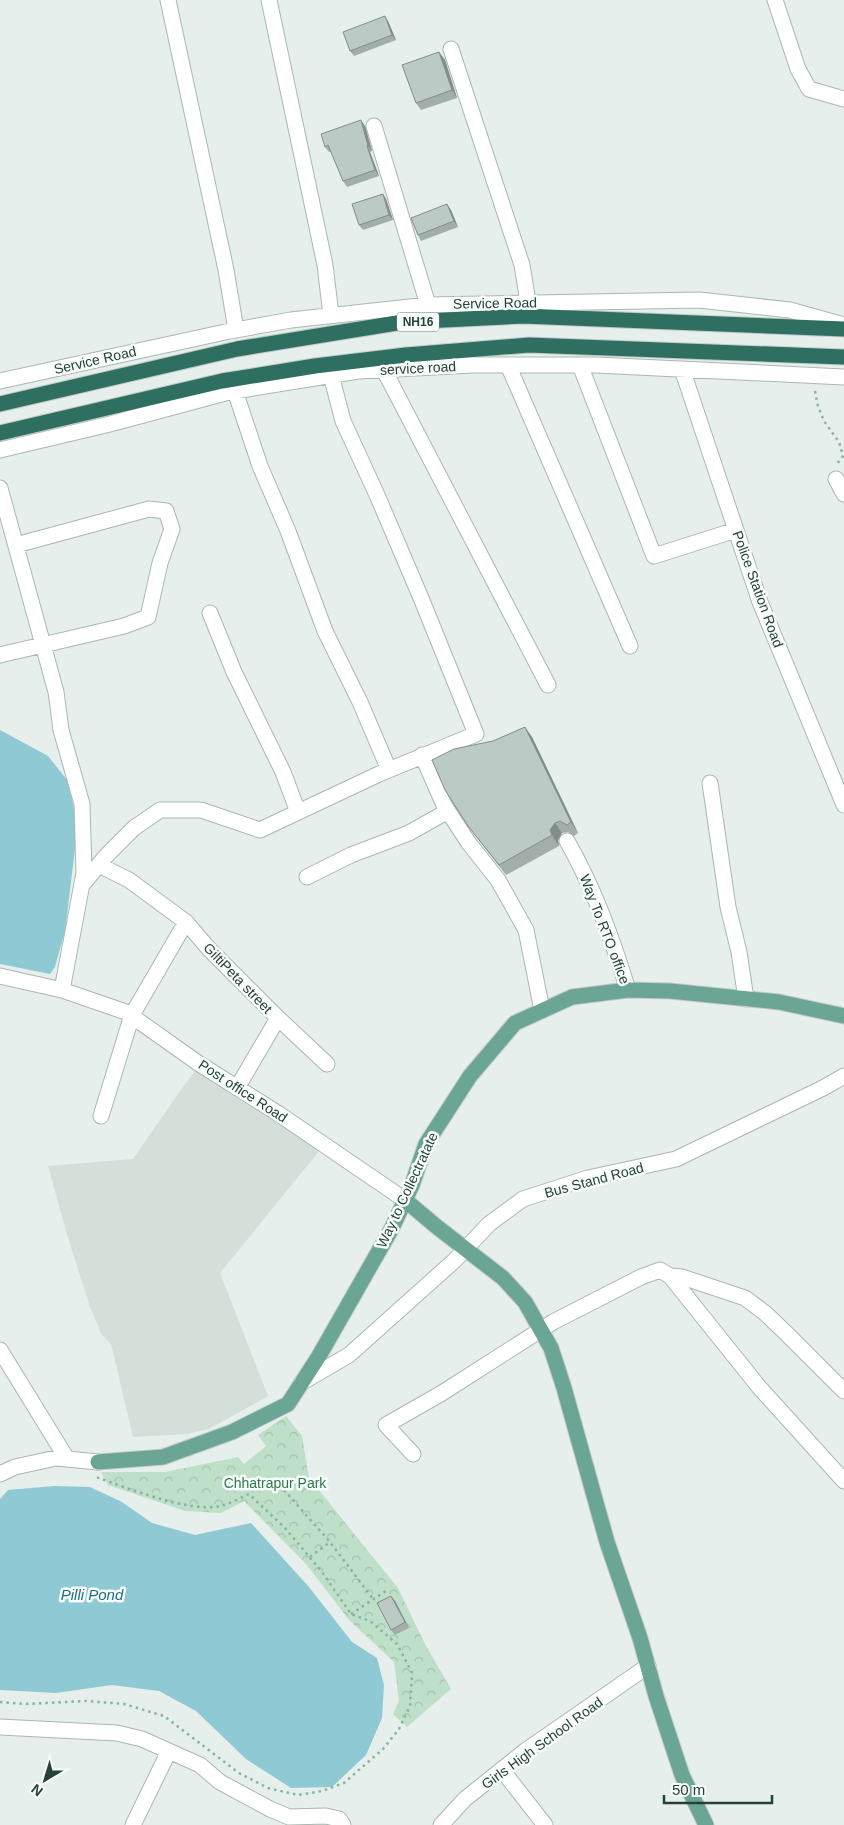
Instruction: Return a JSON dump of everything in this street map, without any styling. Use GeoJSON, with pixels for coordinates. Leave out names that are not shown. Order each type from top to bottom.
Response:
{"type":"FeatureCollection","features":[{"type":"Feature","properties":{"kind":"highway","name":"NH16"},"geometry":{"type":"LineString","coordinates":[[0,404],[237,349],[403,322],[523,316],[844,327]]}},
{"type":"Feature","properties":{"kind":"highway"},"geometry":{"type":"LineString","coordinates":[[0,433],[222,381],[314,366],[415,354],[529,345],[844,357]]}},
{"type":"Feature","properties":{"kind":"main road","name":"Way to Collectratate"},"geometry":{"type":"LineString","coordinates":[[98,1462],[163,1457],[232,1432],[288,1404],[354,1296],[392,1228],[412,1185],[426,1144],[470,1076],[515,1023],[572,997],[628,990],[670,991],[779,1002],[844,1016]]}},
{"type":"Feature","properties":{"kind":"main road","name":"Post office Road"},"geometry":{"type":"LineString","coordinates":[[405,1200],[464,1249],[503,1278],[525,1302],[551,1348],[607,1542],[640,1638],[682,1774],[706,1825]]}},
{"type":"Feature","properties":{"kind":"street"},"geometry":{"type":"LineString","coordinates":[[168,0],[226,270],[236,330]]}},
{"type":"Feature","properties":{"kind":"street"},"geometry":{"type":"LineString","coordinates":[[269,0],[325,265],[331,315]]}},
{"type":"Feature","properties":{"kind":"street"},"geometry":{"type":"LineString","coordinates":[[775,0],[798,69],[809,89],[844,99]]}},
{"type":"Feature","properties":{"kind":"street"},"geometry":{"type":"LineString","coordinates":[[451,50],[522,265],[528,302]]}},
{"type":"Feature","properties":{"kind":"street"},"geometry":{"type":"LineString","coordinates":[[374,126],[428,305]]}},
{"type":"Feature","properties":{"kind":"street","name":"Service Road"},"geometry":{"type":"LineString","coordinates":[[0,381],[291,320],[428,305],[699,300],[790,310],[844,327]]}},
{"type":"Feature","properties":{"kind":"street","name":"service road"},"geometry":{"type":"LineString","coordinates":[[0,450],[110,424],[235,391],[358,371],[472,365],[580,365],[844,377]]}},
{"type":"Feature","properties":{"kind":"street"},"geometry":{"type":"LineString","coordinates":[[508,365],[630,646]]}},
{"type":"Feature","properties":{"kind":"street"},"geometry":{"type":"LineString","coordinates":[[580,365],[654,556],[736,530]]}},
{"type":"Feature","properties":{"kind":"street","name":"Police Station Road"},"geometry":{"type":"LineString","coordinates":[[682,369],[760,602],[839,774],[844,806]]}},
{"type":"Feature","properties":{"kind":"street"},"geometry":{"type":"LineString","coordinates":[[384,370],[548,685]]}},
{"type":"Feature","properties":{"kind":"street"},"geometry":{"type":"LineString","coordinates":[[82,886],[134,828],[160,810],[201,810],[260,830],[422,755],[476,734],[377,494],[343,421],[331,375]]}},
{"type":"Feature","properties":{"kind":"street"},"geometry":{"type":"LineString","coordinates":[[235,391],[260,466],[288,531],[324,631],[360,702],[389,770]]}},
{"type":"Feature","properties":{"kind":"street"},"geometry":{"type":"LineString","coordinates":[[836,479],[844,494]]}},
{"type":"Feature","properties":{"kind":"street"},"geometry":{"type":"LineString","coordinates":[[0,488],[56,692],[61,730],[82,804],[84,873],[62,990]]}},
{"type":"Feature","properties":{"kind":"street"},"geometry":{"type":"LineString","coordinates":[[0,655],[124,626],[148,617],[160,563],[172,528],[166,511],[149,509],[16,545]]}},
{"type":"Feature","properties":{"kind":"street"},"geometry":{"type":"LineString","coordinates":[[210,613],[234,672],[283,772],[298,812]]}},
{"type":"Feature","properties":{"kind":"street"},"geometry":{"type":"LineString","coordinates":[[422,755],[448,811],[468,842],[498,880],[526,930],[542,1010]]}},
{"type":"Feature","properties":{"kind":"street"},"geometry":{"type":"LineString","coordinates":[[710,783],[728,907],[739,952],[746,999]]}},
{"type":"Feature","properties":{"kind":"street"},"geometry":{"type":"LineString","coordinates":[[307,877],[351,855],[409,832],[448,811]]}},
{"type":"Feature","properties":{"kind":"street","name":"Way To RTO office"},"geometry":{"type":"LineString","coordinates":[[567,841],[580,864],[601,911],[628,990]]}},
{"type":"Feature","properties":{"kind":"street","name":"GiltiPeta street"},"geometry":{"type":"LineString","coordinates":[[99,865],[129,880],[186,922],[209,949],[278,1018],[260,1052],[237,1088]]}},
{"type":"Feature","properties":{"kind":"street"},"geometry":{"type":"LineString","coordinates":[[100,1116],[132,1015],[186,922]]}},
{"type":"Feature","properties":{"kind":"street","name":"Post office Road"},"geometry":{"type":"LineString","coordinates":[[0,976],[62,990],[132,1015],[198,1063],[348,1159],[405,1200]]}},
{"type":"Feature","properties":{"kind":"street"},"geometry":{"type":"LineString","coordinates":[[278,1018],[327,1064]]}},
{"type":"Feature","properties":{"kind":"street","name":"Bus Stand Road"},"geometry":{"type":"LineString","coordinates":[[302,1383],[349,1355],[454,1261],[489,1224],[523,1199],[588,1178],[676,1159],[844,1076]]}},
{"type":"Feature","properties":{"kind":"street"},"geometry":{"type":"LineString","coordinates":[[413,1454],[386,1425],[553,1322],[641,1277],[660,1270],[670,1276],[759,1387],[844,1481]]}},
{"type":"Feature","properties":{"kind":"street"},"geometry":{"type":"LineString","coordinates":[[670,1276],[682,1277],[745,1298],[783,1330],[844,1392]]}},
{"type":"Feature","properties":{"kind":"street"},"geometry":{"type":"LineString","coordinates":[[0,1350],[67,1459]]}},
{"type":"Feature","properties":{"kind":"street"},"geometry":{"type":"LineString","coordinates":[[0,1474],[15,1467],[56,1458],[98,1462]]}},
{"type":"Feature","properties":{"kind":"street","name":"Girls High School Road"},"geometry":{"type":"LineString","coordinates":[[441,1825],[465,1799],[502,1770],[563,1724],[604,1698],[648,1666]]}},
{"type":"Feature","properties":{"kind":"street"},"geometry":{"type":"LineString","coordinates":[[0,1727],[117,1733],[142,1739],[200,1765],[220,1782],[270,1809],[289,1817],[326,1816],[338,1819],[343,1825]]}},
{"type":"Feature","properties":{"kind":"street"},"geometry":{"type":"LineString","coordinates":[[133,1825],[169,1751]]}},
{"type":"Feature","properties":{"kind":"street"},"geometry":{"type":"LineString","coordinates":[[502,1770],[545,1825]]}},
{"type":"Feature","properties":{"kind":"path"},"geometry":{"type":"LineString","coordinates":[[812,376],[818,406],[824,421],[839,442],[843,456],[834,467],[836,479]]}},
{"type":"Feature","properties":{"kind":"path"},"geometry":{"type":"LineString","coordinates":[[0,1702],[25,1704],[86,1701],[124,1704],[164,1716],[232,1768],[268,1788],[298,1795],[322,1791],[344,1783],[383,1749],[400,1729],[410,1706],[412,1672],[397,1644],[370,1621],[351,1614],[310,1557],[285,1528],[249,1494],[220,1506],[198,1508],[89,1475]]}},
{"type":"Feature","properties":{"kind":"path"},"geometry":{"type":"LineString","coordinates":[[284,1490],[330,1542],[373,1600]]}},
{"type":"Feature","properties":{"kind":"path"},"geometry":{"type":"LineString","coordinates":[[310,1557],[330,1542]]}},
{"type":"Feature","properties":{"kind":"path"},"geometry":{"type":"LineString","coordinates":[[351,1614],[389,1589]]}},
{"type":"Feature","properties":{"kind":"shaded area"},"geometry":{"type":"Polygon","coordinates":[[[198,1067],[320,1150],[220,1273],[268,1396],[209,1429],[186,1434],[133,1437],[111,1344],[102,1335],[90,1307],[48,1166],[133,1159],[198,1067]]]}},
{"type":"Feature","properties":{"kind":"green space","name":"Chhatrapur Park"},"geometry":{"type":"Polygon","coordinates":[[[286,1416],[302,1436],[309,1478],[398,1588],[426,1646],[451,1689],[407,1727],[393,1714],[399,1701],[394,1662],[349,1620],[306,1564],[244,1501],[221,1513],[185,1511],[108,1485],[101,1472],[165,1472],[238,1457],[244,1464],[266,1446],[258,1435],[286,1416]]]}},
{"type":"Feature","properties":{"kind":"water"},"geometry":{"type":"Polygon","coordinates":[[[0,730],[48,756],[67,780],[78,824],[65,931],[55,967],[50,974],[0,964],[0,730]]]}},
{"type":"Feature","properties":{"kind":"water","name":"Pilli Pond"},"geometry":{"type":"Polygon","coordinates":[[[54,1486],[90,1487],[122,1502],[152,1523],[195,1535],[251,1523],[309,1587],[352,1642],[377,1658],[384,1685],[382,1718],[366,1755],[332,1787],[291,1788],[246,1759],[196,1711],[159,1691],[112,1685],[56,1693],[0,1690],[0,1499],[8,1490],[54,1486]]]}},
{"type":"Feature","properties":{"kind":"building"},"geometry":{"type":"Polygon","coordinates":[[[385,16],[392,35],[350,51],[343,32],[385,16]]]}},
{"type":"Feature","properties":{"kind":"building"},"geometry":{"type":"Polygon","coordinates":[[[439,52],[452,90],[416,103],[402,65],[439,52]]]}},
{"type":"Feature","properties":{"kind":"building"},"geometry":{"type":"Polygon","coordinates":[[[361,120],[375,170],[343,181],[328,145],[325,147],[321,134],[361,120]]]}},
{"type":"Feature","properties":{"kind":"building"},"geometry":{"type":"Polygon","coordinates":[[[383,194],[389,215],[359,225],[352,204],[383,194]]]}},
{"type":"Feature","properties":{"kind":"building"},"geometry":{"type":"Polygon","coordinates":[[[447,204],[454,221],[418,235],[411,218],[447,204]]]}},
{"type":"Feature","properties":{"kind":"building"},"geometry":{"type":"Polygon","coordinates":[[[525,727],[571,822],[567,825],[560,821],[555,823],[550,830],[552,835],[499,865],[468,826],[445,790],[432,760],[454,749],[493,741],[525,727]]]}},
{"type":"Feature","properties":{"kind":"building"},"geometry":{"type":"Polygon","coordinates":[[[391,1596],[405,1622],[391,1630],[377,1603],[391,1596]]]}}]}
